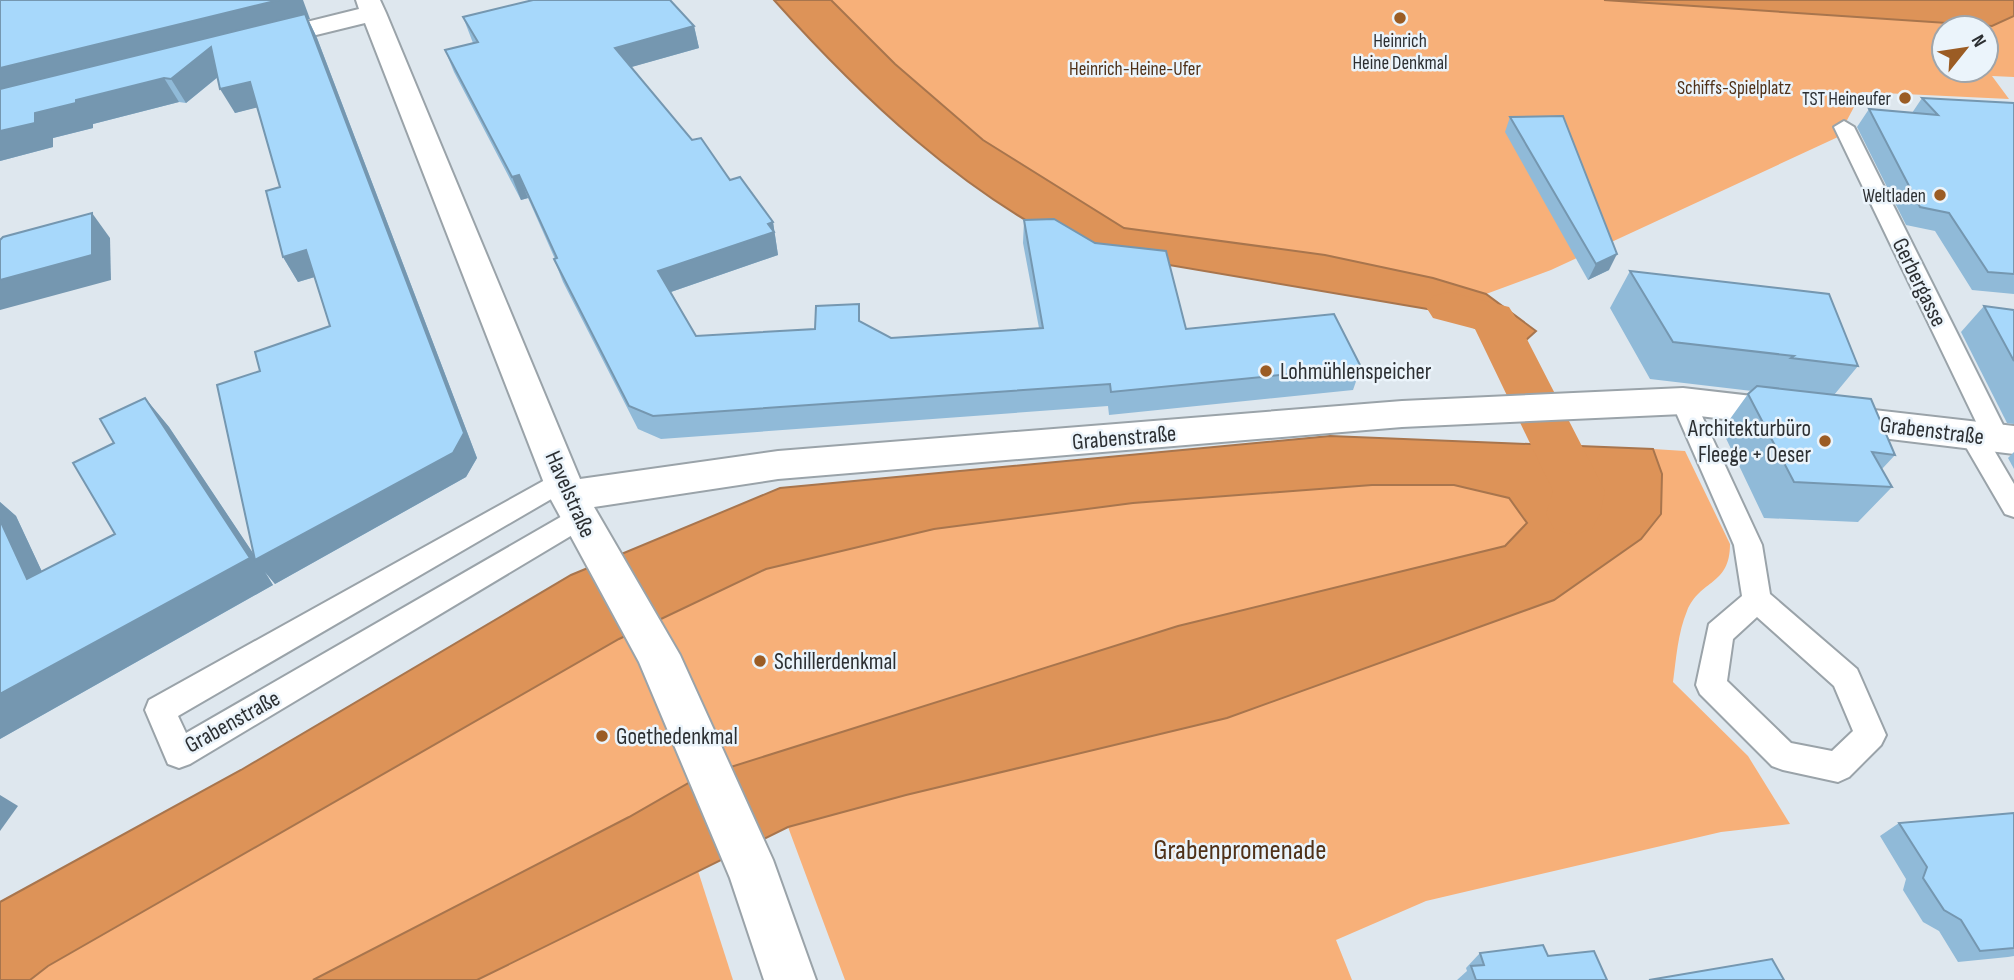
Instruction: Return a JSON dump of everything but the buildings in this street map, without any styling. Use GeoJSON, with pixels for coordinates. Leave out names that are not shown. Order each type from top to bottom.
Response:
{"type":"FeatureCollection","features":[{"type":"Feature","properties":{"kind":"street"},"geometry":{"type":"LineString","coordinates":[[240,46],[371,6]]}},
{"type":"Feature","properties":{"kind":"street","name":"Havelstraße"},"geometry":{"type":"LineString","coordinates":[[371,6],[577,511],[649,636],[755,877],[790,980]]}},
{"type":"Feature","properties":{"kind":"street","name":"Grabenstraße"},"geometry":{"type":"LineString","coordinates":[[577,511],[778,465],[1351,418],[1520,409],[1683,401],[1994,437]]}},
{"type":"Feature","properties":{"kind":"lane","name":"Gerbergasse"},"geometry":{"type":"LineString","coordinates":[[1844,127],[1994,437],[2014,507]]}},
{"type":"Feature","properties":{"kind":"lane"},"geometry":{"type":"LineString","coordinates":[[1683,401],[1748,545],[1757,600],[1846,678],[1870,735],[1839,767],[1783,755],[1712,685],[1719,633],[1757,600]]}},
{"type":"Feature","properties":{"kind":"lane","name":"Grabenstraße"},"geometry":{"type":"LineString","coordinates":[[577,511],[179,754],[160,710],[577,511]]}},
{"type":"Feature","properties":{"kind":"green space","name":"Heinrich-Heine-Ufer"},"geometry":{"type":"Polygon","coordinates":[[[831,0],[1604,0],[1930,22],[1930,84],[1998,84],[2009,99],[1862,92],[1838,137],[1551,270],[1486,294],[1433,278],[1325,255],[1124,228],[983,140],[895,64],[831,0]]]}},
{"type":"Feature","properties":{"kind":"green space","name":"Heinrich-Heine-Ufer"},"geometry":{"type":"Polygon","coordinates":[[[2014,16],[2014,77],[2000,76],[2000,22],[2014,16]]]}},
{"type":"Feature","properties":{"kind":"green space","name":"Grabenpromenade"},"geometry":{"type":"Polygon","coordinates":[[[1653,449],[1685,451],[1730,544],[1725,568],[1699,593],[1687,611],[1679,637],[1673,682],[1748,756],[1790,824],[1721,832],[1426,901],[1336,940],[1352,980],[845,980],[788,827],[906,795],[1227,718],[1662,474],[1653,449]]]}},
{"type":"Feature","properties":{"kind":"green space"},"geometry":{"type":"Polygon","coordinates":[[[1372,485],[1454,485],[1509,498],[1527,523],[1505,546],[1178,626],[699,777],[629,817],[313,980],[30,980],[48,966],[619,639],[766,569],[934,529],[1133,503],[1372,485]]]}},
{"type":"Feature","properties":{"kind":"green space"},"geometry":{"type":"Polygon","coordinates":[[[698,871],[733,980],[477,980],[698,871]]]}},
{"type":"Feature","properties":{"kind":"shaded area"},"geometry":{"type":"Polygon","coordinates":[[[774,0],[831,0],[895,64],[983,140],[1124,228],[1325,255],[1433,278],[1486,294],[1536,331],[1525,341],[1502,342],[1445,312],[1081,250],[995,201],[955,172],[878,107],[774,0]]]}},
{"type":"Feature","properties":{"kind":"shaded area"},"geometry":{"type":"Polygon","coordinates":[[[1604,0],[2014,0],[2014,16],[2000,22],[2000,14],[1930,14],[1930,22],[1604,0]]]}},
{"type":"Feature","properties":{"kind":"shaded area"},"geometry":{"type":"Polygon","coordinates":[[[1330,436],[1653,449],[1662,474],[1661,514],[1641,539],[1554,600],[1227,718],[906,795],[788,827],[477,980],[313,980],[629,817],[699,777],[1178,626],[1505,546],[1527,523],[1509,498],[1454,485],[1372,485],[1133,503],[934,529],[766,569],[619,639],[48,966],[30,980],[0,980],[0,902],[241,770],[571,575],[780,488],[1330,436]]]}},
{"type":"Feature","properties":{"kind":"waterway"},"geometry":{"type":"LineString","coordinates":[[1449,307],[1493,318],[1579,491],[1573,514]]}},
{"type":"Feature","properties":{"kind":"place","name":"Heinrich Heine Denkmal"},"geometry":{"type":"Point","coordinates":[1400,18]}},
{"type":"Feature","properties":{"kind":"place","name":"TST Heineufer"},"geometry":{"type":"Point","coordinates":[1905,98]}},
{"type":"Feature","properties":{"kind":"place","name":"Weltladen"},"geometry":{"type":"Point","coordinates":[1940,195]}},
{"type":"Feature","properties":{"kind":"place","name":"Lohmühlenspeicher"},"geometry":{"type":"Point","coordinates":[1266,371]}},
{"type":"Feature","properties":{"kind":"place","name":"Architekturbüro Fleege + Oeser"},"geometry":{"type":"Point","coordinates":[1825,441]}},
{"type":"Feature","properties":{"kind":"place","name":"Schillerdenkmal"},"geometry":{"type":"Point","coordinates":[760,661]}},
{"type":"Feature","properties":{"kind":"place","name":"Goethedenkmal"},"geometry":{"type":"Point","coordinates":[602,736]}},
{"type":"Feature","properties":{"kind":"park label","name":"Schiffs-Spielplatz"},"geometry":{"type":"Point","coordinates":[1734,87]}}]}
